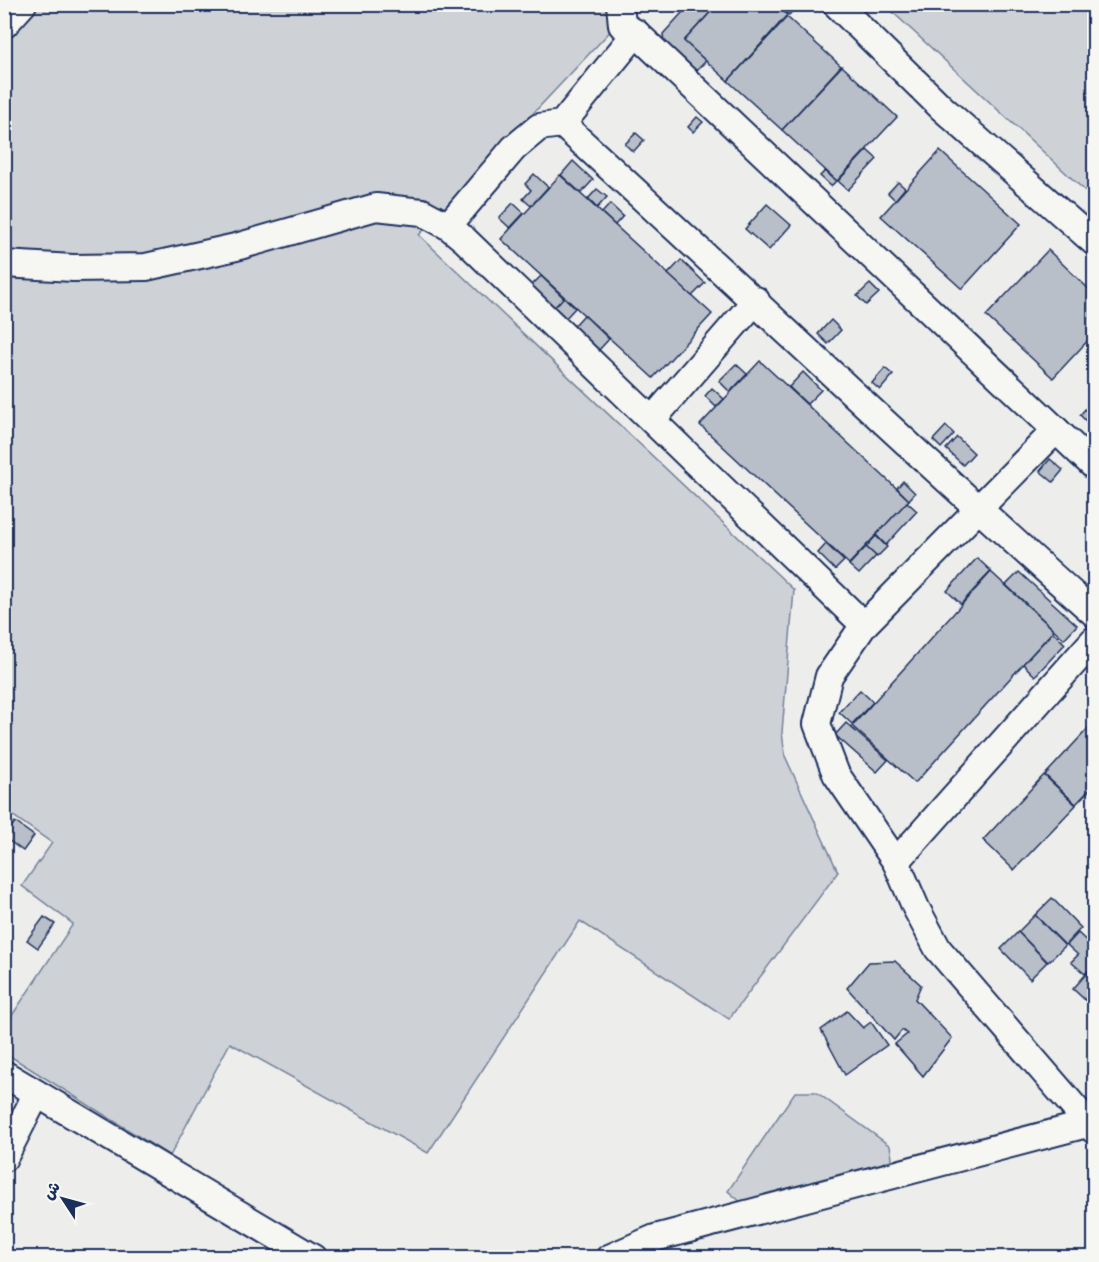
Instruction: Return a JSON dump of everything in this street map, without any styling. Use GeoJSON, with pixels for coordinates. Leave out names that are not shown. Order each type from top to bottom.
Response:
{"type":"FeatureCollection","features":[{"type":"Feature","properties":{"kind":"street"},"geometry":{"type":"LineString","coordinates":[[4,25],[23,4]]}},
{"type":"Feature","properties":{"kind":"street"},"geometry":{"type":"LineString","coordinates":[[620,4],[622,25],[636,33],[1095,466]]}},
{"type":"Feature","properties":{"kind":"street"},"geometry":{"type":"LineString","coordinates":[[836,4],[942,108],[1095,242]]}},
{"type":"Feature","properties":{"kind":"street"},"geometry":{"type":"LineString","coordinates":[[448,226],[514,148],[539,128],[562,124],[636,33]]}},
{"type":"Feature","properties":{"kind":"street"},"geometry":{"type":"LineString","coordinates":[[562,124],[756,300],[979,511],[1095,613]]}},
{"type":"Feature","properties":{"kind":"street"},"geometry":{"type":"LineString","coordinates":[[4,264],[74,268],[146,267],[236,247],[376,207],[422,212],[448,226],[864,625]]}},
{"type":"Feature","properties":{"kind":"street"},"geometry":{"type":"LineString","coordinates":[[652,420],[756,300]]}},
{"type":"Feature","properties":{"kind":"street"},"geometry":{"type":"LineString","coordinates":[[609,1257],[658,1248],[1091,1127],[938,949],[916,908],[896,862],[836,774],[817,724],[829,676],[864,625],[979,511],[1056,430]]}},
{"type":"Feature","properties":{"kind":"street"},"geometry":{"type":"LineString","coordinates":[[896,862],[1095,640]]}},
{"type":"Feature","properties":{"kind":"street"},"geometry":{"type":"LineString","coordinates":[[4,1074],[313,1257]]}},
{"type":"Feature","properties":{"kind":"street"},"geometry":{"type":"LineString","coordinates":[[4,1158],[36,1095]]}},
{"type":"Feature","properties":{"kind":"shaded area"},"geometry":{"type":"Polygon","coordinates":[[[5,5],[635,5],[419,235],[794,590],[782,732],[785,756],[838,872],[729,1019],[580,921],[428,1153],[230,1043],[170,1156],[5,1053],[5,1026],[73,924],[22,886],[52,843],[5,810],[5,5]]]}},
{"type":"Feature","properties":{"kind":"shaded area"},"geometry":{"type":"Polygon","coordinates":[[[885,5],[1094,5],[1091,48],[1094,59],[1094,199],[885,5]]]}},
{"type":"Feature","properties":{"kind":"shaded area"},"geometry":{"type":"Polygon","coordinates":[[[795,1092],[816,1092],[890,1146],[893,1164],[743,1204],[728,1191],[795,1092]]]}},
{"type":"Feature","properties":{"kind":"building"},"geometry":{"type":"Polygon","coordinates":[[[690,4],[716,6],[684,41],[706,61],[696,71],[664,42],[663,34],[690,4]]]}},
{"type":"Feature","properties":{"kind":"building"},"geometry":{"type":"Polygon","coordinates":[[[718,4],[775,4],[787,15],[728,81],[684,41],[718,4]]]}},
{"type":"Feature","properties":{"kind":"building"},"geometry":{"type":"Polygon","coordinates":[[[777,4],[795,4],[797,6],[789,15],[777,4]]]}},
{"type":"Feature","properties":{"kind":"building"},"geometry":{"type":"Polygon","coordinates":[[[787,17],[841,66],[782,130],[728,81],[787,17]]]}},
{"type":"Feature","properties":{"kind":"building"},"geometry":{"type":"Polygon","coordinates":[[[842,66],[897,117],[837,181],[782,130],[842,66]]]}},
{"type":"Feature","properties":{"kind":"building"},"geometry":{"type":"Polygon","coordinates":[[[697,117],[703,122],[693,132],[688,127],[697,117]]]}},
{"type":"Feature","properties":{"kind":"building"},"geometry":{"type":"Polygon","coordinates":[[[636,133],[644,140],[633,152],[625,144],[636,133]]]}},
{"type":"Feature","properties":{"kind":"building"},"geometry":{"type":"Polygon","coordinates":[[[867,150],[877,159],[848,190],[838,181],[867,150]]]}},
{"type":"Feature","properties":{"kind":"building"},"geometry":{"type":"Polygon","coordinates":[[[940,151],[1021,224],[962,289],[881,216],[940,151]]]}},
{"type":"Feature","properties":{"kind":"building"},"geometry":{"type":"Polygon","coordinates":[[[573,161],[593,180],[581,193],[561,175],[573,161]]]}},
{"type":"Feature","properties":{"kind":"building"},"geometry":{"type":"Polygon","coordinates":[[[825,171],[836,181],[831,186],[820,176],[825,171]]]}},
{"type":"Feature","properties":{"kind":"building"},"geometry":{"type":"Polygon","coordinates":[[[534,174],[548,187],[531,206],[523,199],[531,190],[525,184],[534,174]]]}},
{"type":"Feature","properties":{"kind":"building"},"geometry":{"type":"Polygon","coordinates":[[[560,175],[712,314],[653,378],[501,239],[560,175]]]}},
{"type":"Feature","properties":{"kind":"building"},"geometry":{"type":"Polygon","coordinates":[[[898,182],[905,188],[895,200],[888,193],[898,182]]]}},
{"type":"Feature","properties":{"kind":"building"},"geometry":{"type":"Polygon","coordinates":[[[597,189],[607,197],[597,208],[588,199],[597,189]]]}},
{"type":"Feature","properties":{"kind":"building"},"geometry":{"type":"Polygon","coordinates":[[[513,203],[524,213],[510,228],[499,218],[513,203]]]}},
{"type":"Feature","properties":{"kind":"building"},"geometry":{"type":"Polygon","coordinates":[[[610,204],[623,216],[615,225],[602,213],[610,204]]]}},
{"type":"Feature","properties":{"kind":"building"},"geometry":{"type":"Polygon","coordinates":[[[767,204],[791,225],[769,250],[745,229],[767,204]]]}},
{"type":"Feature","properties":{"kind":"building"},"geometry":{"type":"Polygon","coordinates":[[[1048,250],[1094,294],[1094,334],[1053,378],[986,316],[1048,250]]]}},
{"type":"Feature","properties":{"kind":"building"},"geometry":{"type":"Polygon","coordinates":[[[681,260],[705,283],[692,296],[668,274],[681,260]]]}},
{"type":"Feature","properties":{"kind":"building"},"geometry":{"type":"Polygon","coordinates":[[[541,276],[564,298],[555,307],[531,286],[541,276]]]}},
{"type":"Feature","properties":{"kind":"building"},"geometry":{"type":"Polygon","coordinates":[[[870,284],[879,293],[866,305],[857,296],[870,284]]]}},
{"type":"Feature","properties":{"kind":"building"},"geometry":{"type":"Polygon","coordinates":[[[564,297],[575,308],[564,320],[553,309],[564,297]]]}},
{"type":"Feature","properties":{"kind":"building"},"geometry":{"type":"Polygon","coordinates":[[[584,315],[609,339],[599,350],[574,326],[584,315]]]}},
{"type":"Feature","properties":{"kind":"building"},"geometry":{"type":"Polygon","coordinates":[[[831,320],[841,330],[828,344],[818,334],[831,320]]]}},
{"type":"Feature","properties":{"kind":"building"},"geometry":{"type":"Polygon","coordinates":[[[760,361],[909,500],[849,564],[700,425],[760,361]]]}},
{"type":"Feature","properties":{"kind":"building"},"geometry":{"type":"Polygon","coordinates":[[[736,364],[747,374],[730,392],[719,381],[736,364]]]}},
{"type":"Feature","properties":{"kind":"building"},"geometry":{"type":"Polygon","coordinates":[[[885,368],[893,375],[880,390],[872,383],[885,368]]]}},
{"type":"Feature","properties":{"kind":"building"},"geometry":{"type":"Polygon","coordinates":[[[803,372],[821,390],[807,404],[789,387],[803,372]]]}},
{"type":"Feature","properties":{"kind":"building"},"geometry":{"type":"Polygon","coordinates":[[[712,388],[724,399],[716,407],[705,396],[712,388]]]}},
{"type":"Feature","properties":{"kind":"building"},"geometry":{"type":"Polygon","coordinates":[[[1094,400],[1094,415],[1087,408],[1094,400]]]}},
{"type":"Feature","properties":{"kind":"building"},"geometry":{"type":"Polygon","coordinates":[[[1086,408],[1094,416],[1094,429],[1080,415],[1086,408]]]}},
{"type":"Feature","properties":{"kind":"building"},"geometry":{"type":"Polygon","coordinates":[[[946,426],[954,434],[941,448],[933,440],[946,426]]]}},
{"type":"Feature","properties":{"kind":"building"},"geometry":{"type":"Polygon","coordinates":[[[957,437],[974,453],[963,465],[946,449],[957,437]]]}},
{"type":"Feature","properties":{"kind":"building"},"geometry":{"type":"Polygon","coordinates":[[[1050,459],[1063,470],[1053,482],[1040,471],[1050,459]]]}},
{"type":"Feature","properties":{"kind":"building"},"geometry":{"type":"Polygon","coordinates":[[[903,481],[915,493],[909,500],[897,488],[903,481]]]}},
{"type":"Feature","properties":{"kind":"building"},"geometry":{"type":"Polygon","coordinates":[[[907,502],[917,511],[886,545],[876,535],[907,502]]]}},
{"type":"Feature","properties":{"kind":"building"},"geometry":{"type":"Polygon","coordinates":[[[876,536],[887,547],[877,557],[866,547],[876,536]]]}},
{"type":"Feature","properties":{"kind":"building"},"geometry":{"type":"Polygon","coordinates":[[[826,544],[844,561],[835,570],[818,553],[826,544]]]}},
{"type":"Feature","properties":{"kind":"building"},"geometry":{"type":"Polygon","coordinates":[[[866,547],[876,556],[859,574],[849,565],[866,547]]]}},
{"type":"Feature","properties":{"kind":"building"},"geometry":{"type":"Polygon","coordinates":[[[977,558],[991,571],[961,604],[947,591],[977,558]]]}},
{"type":"Feature","properties":{"kind":"building"},"geometry":{"type":"Polygon","coordinates":[[[991,572],[1054,630],[915,783],[852,726],[991,572]]]}},
{"type":"Feature","properties":{"kind":"building"},"geometry":{"type":"Polygon","coordinates":[[[1019,572],[1077,625],[1064,639],[1006,585],[1019,572]]]}},
{"type":"Feature","properties":{"kind":"building"},"geometry":{"type":"Polygon","coordinates":[[[1053,632],[1065,644],[1035,676],[1023,664],[1053,632]]]}},
{"type":"Feature","properties":{"kind":"building"},"geometry":{"type":"Polygon","coordinates":[[[860,690],[873,702],[852,724],[839,712],[860,690]]]}},
{"type":"Feature","properties":{"kind":"building"},"geometry":{"type":"Polygon","coordinates":[[[1094,722],[1094,785],[1076,804],[1045,775],[1094,722]]]}},
{"type":"Feature","properties":{"kind":"building"},"geometry":{"type":"Polygon","coordinates":[[[846,723],[888,760],[877,772],[835,735],[846,723]]]}},
{"type":"Feature","properties":{"kind":"building"},"geometry":{"type":"Polygon","coordinates":[[[1044,775],[1076,805],[1014,870],[983,840],[1044,775]]]}},
{"type":"Feature","properties":{"kind":"building"},"geometry":{"type":"Polygon","coordinates":[[[15,822],[34,836],[23,851],[4,837],[15,822]]]}},
{"type":"Feature","properties":{"kind":"building"},"geometry":{"type":"Polygon","coordinates":[[[1052,898],[1081,928],[1065,945],[1035,915],[1052,898]]]}},
{"type":"Feature","properties":{"kind":"building"},"geometry":{"type":"Polygon","coordinates":[[[1035,915],[1065,946],[1048,962],[1018,932],[1035,915]]]}},
{"type":"Feature","properties":{"kind":"building"},"geometry":{"type":"Polygon","coordinates":[[[44,917],[55,924],[38,948],[27,940],[44,917]]]}},
{"type":"Feature","properties":{"kind":"building"},"geometry":{"type":"Polygon","coordinates":[[[1018,932],[1047,962],[1030,979],[1001,949],[1018,932]]]}},
{"type":"Feature","properties":{"kind":"building"},"geometry":{"type":"Polygon","coordinates":[[[1078,933],[1094,948],[1094,964],[1085,974],[1071,962],[1078,955],[1067,945],[1078,933]]]}},
{"type":"Feature","properties":{"kind":"building"},"geometry":{"type":"Polygon","coordinates":[[[895,961],[921,985],[915,999],[952,1038],[923,1076],[895,1044],[907,1034],[902,1030],[894,1040],[847,988],[869,962],[895,961]]]}},
{"type":"Feature","properties":{"kind":"building"},"geometry":{"type":"Polygon","coordinates":[[[1094,965],[1094,1008],[1073,989],[1094,965]]]}},
{"type":"Feature","properties":{"kind":"building"},"geometry":{"type":"Polygon","coordinates":[[[847,1011],[863,1028],[871,1022],[887,1045],[845,1075],[821,1030],[847,1011]]]}}]}
